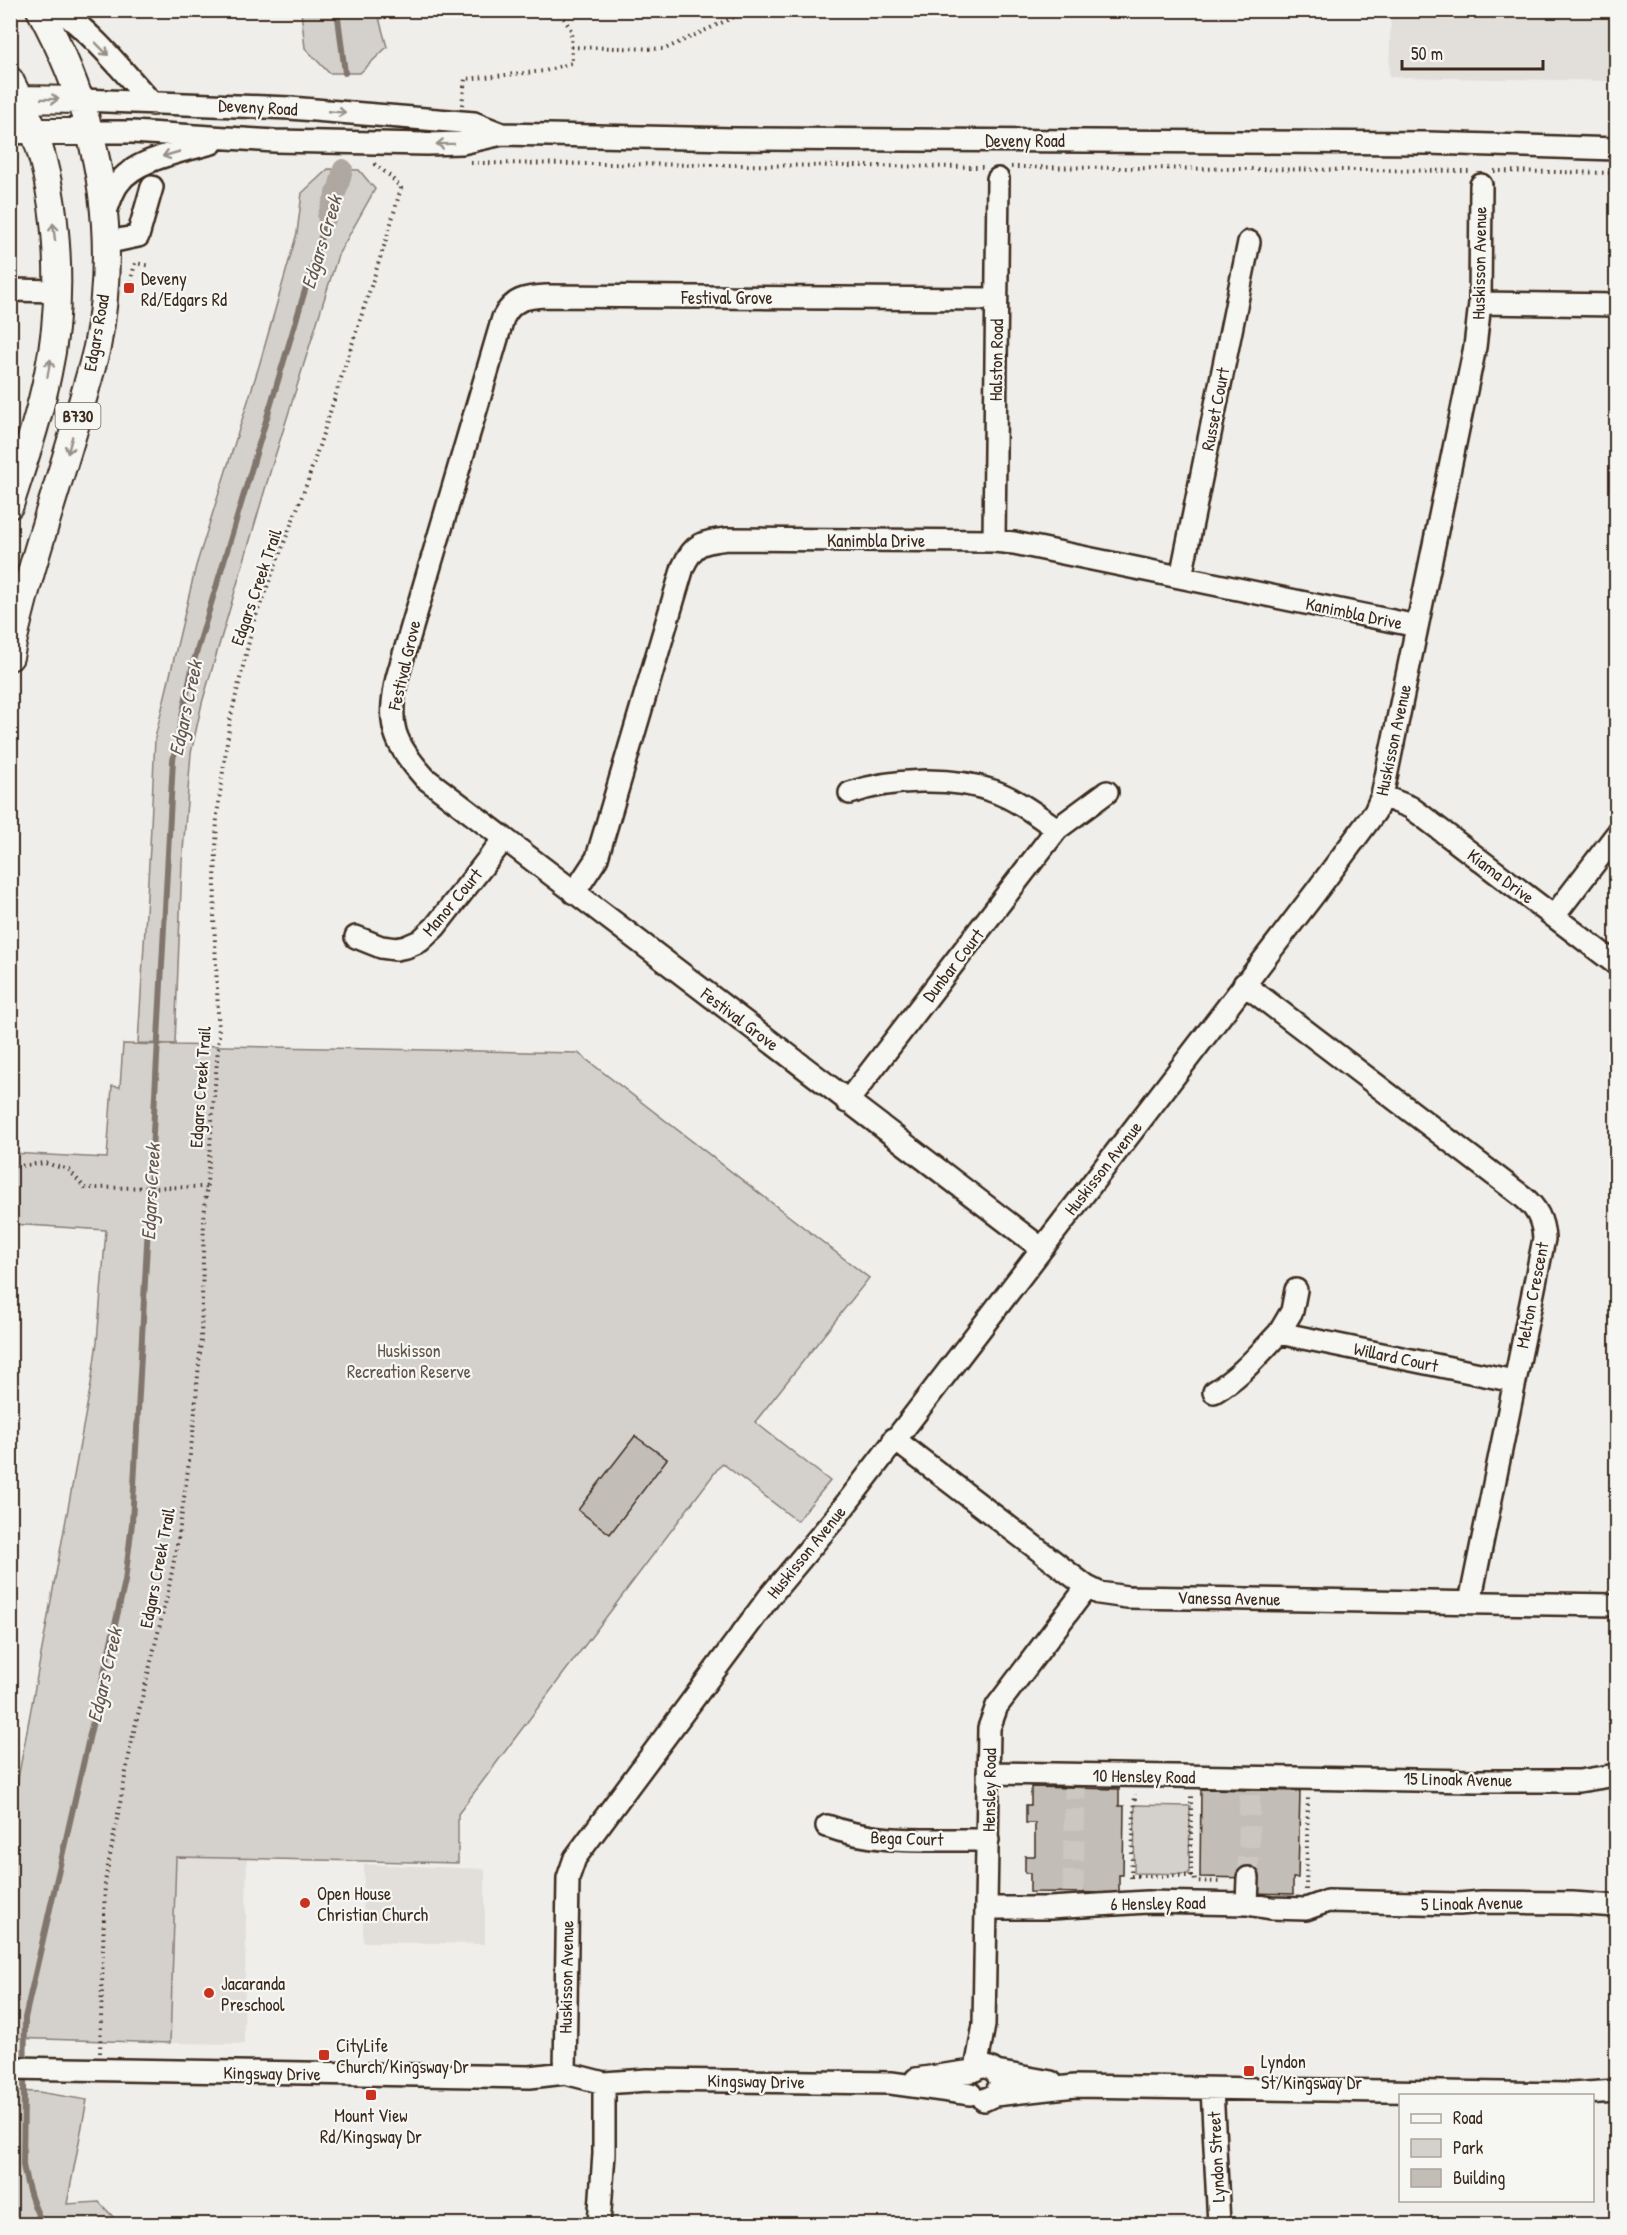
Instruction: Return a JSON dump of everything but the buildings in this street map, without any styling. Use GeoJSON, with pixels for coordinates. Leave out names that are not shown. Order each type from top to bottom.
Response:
{"type":"FeatureCollection","features":[{"type":"Feature","properties":{"kind":"main road","name":"Edgars Road"},"geometry":{"type":"LineString","coordinates":[[10,657],[28,585],[96,349],[103,307],[105,214],[91,132],[67,63],[40,10]]}},
{"type":"Feature","properties":{"kind":"main road","name":"Deveny Road"},"geometry":{"type":"LineString","coordinates":[[13,93],[81,100]]}},
{"type":"Feature","properties":{"kind":"main road","name":"B730"},"geometry":{"type":"LineString","coordinates":[[10,505],[49,371],[57,291],[56,249],[47,174],[23,132],[13,93]]}},
{"type":"Feature","properties":{"kind":"main road","name":"Deveny Road"},"geometry":{"type":"LineString","coordinates":[[23,132],[91,132]]}},
{"type":"Feature","properties":{"kind":"street"},"geometry":{"type":"LineString","coordinates":[[59,10],[106,53],[153,104]]}},
{"type":"Feature","properties":{"kind":"street","name":"Deveny Road"},"geometry":{"type":"LineString","coordinates":[[81,100],[290,108],[474,123],[502,134]]}},
{"type":"Feature","properties":{"kind":"street","name":"Deveny Road"},"geometry":{"type":"LineString","coordinates":[[91,132],[427,144],[462,143],[502,134],[746,139],[1547,146],[1617,149]]}},
{"type":"Feature","properties":{"kind":"street"},"geometry":{"type":"LineString","coordinates":[[105,214],[117,185],[133,169],[157,158],[227,138]]}},
{"type":"Feature","properties":{"kind":"street","name":"Deveny Road"},"geometry":{"type":"LineString","coordinates":[[1547,146],[1617,140]]}},
{"type":"Feature","properties":{"kind":"street","name":"Halston Road"},"geometry":{"type":"LineString","coordinates":[[994,541],[997,171]]}},
{"type":"Feature","properties":{"kind":"street","name":"Huskisson Avenue"},"geometry":{"type":"LineString","coordinates":[[565,2073],[568,1878],[575,1858],[770,1596],[836,1517],[1376,812],[1382,796],[1475,347],[1480,303],[1482,176]]}},
{"type":"Feature","properties":{"kind":"street"},"geometry":{"type":"LineString","coordinates":[[105,243],[138,236],[152,187]]}},
{"type":"Feature","properties":{"kind":"street","name":"Russet Court"},"geometry":{"type":"LineString","coordinates":[[1181,577],[1249,242]]}},
{"type":"Feature","properties":{"kind":"street"},"geometry":{"type":"LineString","coordinates":[[10,290],[57,291]]}},
{"type":"Feature","properties":{"kind":"street","name":"Festival Grove"},"geometry":{"type":"LineString","coordinates":[[996,299],[546,296],[522,298],[516,301],[503,318],[397,678],[392,715],[397,738],[406,756],[424,778],[1041,1248]]}},
{"type":"Feature","properties":{"kind":"street"},"geometry":{"type":"LineString","coordinates":[[1480,303],[1617,305]]}},
{"type":"Feature","properties":{"kind":"street","name":"Kanimbla Drive"},"geometry":{"type":"LineString","coordinates":[[574,893],[597,858],[683,567],[689,554],[697,545],[727,539],[1014,543],[1417,626]]}},
{"type":"Feature","properties":{"kind":"street"},"geometry":{"type":"LineString","coordinates":[[850,793],[868,786],[896,782],[942,783],[976,787],[1014,800],[1057,829]]}},
{"type":"Feature","properties":{"kind":"street","name":"Dunbar Court"},"geometry":{"type":"LineString","coordinates":[[847,1102],[1057,829],[1107,792]]}},
{"type":"Feature","properties":{"kind":"street","name":"Kiama Drive"},"geometry":{"type":"LineString","coordinates":[[1382,796],[1410,807],[1617,964]]}},
{"type":"Feature","properties":{"kind":"street"},"geometry":{"type":"LineString","coordinates":[[1554,916],[1617,835]]}},
{"type":"Feature","properties":{"kind":"street","name":"Manor Court"},"geometry":{"type":"LineString","coordinates":[[356,937],[381,947],[396,949],[420,941],[435,927],[504,838]]}},
{"type":"Feature","properties":{"kind":"street","name":"Melton Crescent"},"geometry":{"type":"LineString","coordinates":[[1244,984],[1532,1204],[1543,1225],[1544,1239],[1470,1602]]}},
{"type":"Feature","properties":{"kind":"street"},"geometry":{"type":"LineString","coordinates":[[1214,1392],[1242,1373],[1279,1333],[1292,1311],[1296,1290]]}},
{"type":"Feature","properties":{"kind":"street","name":"Willard Court"},"geometry":{"type":"LineString","coordinates":[[1279,1333],[1514,1381]]}},
{"type":"Feature","properties":{"kind":"street","name":"Vanessa Avenue"},"geometry":{"type":"LineString","coordinates":[[894,1440],[1087,1587],[1099,1593],[1127,1597],[1617,1605]]}},
{"type":"Feature","properties":{"kind":"street","name":"Hensley Road"},"geometry":{"type":"LineString","coordinates":[[984,2070],[989,1728],[997,1706],[1087,1587]]}},
{"type":"Feature","properties":{"kind":"street","name":"10 Hensley Road"},"geometry":{"type":"LineString","coordinates":[[988,1773],[1075,1782],[1303,1783]]}},
{"type":"Feature","properties":{"kind":"street","name":"15 Linoak Avenue"},"geometry":{"type":"LineString","coordinates":[[1303,1783],[1579,1781],[1617,1775]]}},
{"type":"Feature","properties":{"kind":"street","name":"Bega Court"},"geometry":{"type":"LineString","coordinates":[[827,1826],[868,1838],[988,1840]]}},
{"type":"Feature","properties":{"kind":"street","name":"6 Hensley Road"},"geometry":{"type":"LineString","coordinates":[[987,1908],[1050,1908],[1073,1899],[1147,1902],[1248,1893],[1271,1908],[1306,1909],[1328,1901]]}},
{"type":"Feature","properties":{"kind":"street","name":"5 Linoak Avenue"},"geometry":{"type":"LineString","coordinates":[[1328,1901],[1459,1904],[1527,1902],[1617,1906]]}},
{"type":"Feature","properties":{"kind":"street","name":"Kingsway Drive"},"geometry":{"type":"LineString","coordinates":[[10,2068],[530,2077],[565,2073],[604,2083],[647,2080],[891,2083],[971,2094]]}},
{"type":"Feature","properties":{"kind":"street"},"geometry":{"type":"LineString","coordinates":[[984,2070],[1001,2084],[995,2095],[989,2099],[981,2100],[971,2094],[968,2082],[984,2070]]}},
{"type":"Feature","properties":{"kind":"street","name":"Kingsway Drive"},"geometry":{"type":"LineString","coordinates":[[891,2083],[984,2070],[1075,2086]]}},
{"type":"Feature","properties":{"kind":"street"},"geometry":{"type":"LineString","coordinates":[[599,2224],[604,2154],[604,2083]]}},
{"type":"Feature","properties":{"kind":"street","name":"Kingsway Drive"},"geometry":{"type":"LineString","coordinates":[[995,2095],[1075,2086],[1515,2094]]}},
{"type":"Feature","properties":{"kind":"street","name":"Lyndon Street"},"geometry":{"type":"LineString","coordinates":[[1212,2089],[1219,2224]]}},
{"type":"Feature","properties":{"kind":"street","name":"Kingsway Drive"},"geometry":{"type":"LineString","coordinates":[[1586,2094],[1617,2091]]}},
{"type":"Feature","properties":{"kind":"street"},"geometry":{"type":"LineString","coordinates":[[1594,2097],[1617,2100]]}},
{"type":"Feature","properties":{"kind":"path"},"geometry":{"type":"LineString","coordinates":[[460,123],[465,79],[545,71],[572,63],[571,30],[559,10]]}},
{"type":"Feature","properties":{"kind":"path"},"geometry":{"type":"LineString","coordinates":[[571,47],[665,49],[749,10]]}},
{"type":"Feature","properties":{"kind":"path"},"geometry":{"type":"LineString","coordinates":[[362,163],[384,163]]}},
{"type":"Feature","properties":{"kind":"path","name":"Edgars Creek Trail"},"geometry":{"type":"LineString","coordinates":[[101,2044],[105,1882],[133,1735],[168,1592],[179,1534],[193,1433],[201,1340],[207,1186],[219,1036],[214,918],[217,815],[230,720],[254,621],[307,483],[401,188],[373,163]]}},
{"type":"Feature","properties":{"kind":"path"},"geometry":{"type":"LineString","coordinates":[[470,163],[1482,176],[1617,173]]}},
{"type":"Feature","properties":{"kind":"path"},"geometry":{"type":"LineString","coordinates":[[129,288],[135,262],[151,266]]}},
{"type":"Feature","properties":{"kind":"path"},"geometry":{"type":"LineString","coordinates":[[10,1167],[45,1163],[69,1170],[85,1188],[207,1186]]}},
{"type":"Feature","properties":{"kind":"path"},"geometry":{"type":"LineString","coordinates":[[1303,1783],[1306,1898]]}},
{"type":"Feature","properties":{"kind":"path"},"geometry":{"type":"LineString","coordinates":[[1131,1884],[1135,1788]]}},
{"type":"Feature","properties":{"kind":"path"},"geometry":{"type":"LineString","coordinates":[[1191,1788],[1191,1876],[1194,1876],[1194,1881],[1225,1883],[1248,1893]]}},
{"type":"Feature","properties":{"kind":"path"},"geometry":{"type":"LineString","coordinates":[[1131,1876],[1191,1876]]}},
{"type":"Feature","properties":{"kind":"shaded area"},"geometry":{"type":"Polygon","coordinates":[[[1391,11],[1616,11],[1616,81],[1389,77],[1391,11]]]}},
{"type":"Feature","properties":{"kind":"shaded area","name":"Jacaranda Preschool"},"geometry":{"type":"Polygon","coordinates":[[[175,1856],[247,1858],[244,2044],[170,2043],[175,1856]]]}},
{"type":"Feature","properties":{"kind":"shaded area"},"geometry":{"type":"Polygon","coordinates":[[[364,1864],[485,1869],[485,1944],[363,1942],[364,1864]]]}},
{"type":"Feature","properties":{"kind":"shaded area"},"geometry":{"type":"Polygon","coordinates":[[[1113,2218],[1196,2220],[1196,2224],[1113,2224],[1113,2218]]]}},
{"type":"Feature","properties":{"kind":"green space"},"geometry":{"type":"Polygon","coordinates":[[[301,11],[377,11],[387,47],[360,73],[329,73],[305,48],[301,11]]]}},
{"type":"Feature","properties":{"kind":"green space"},"geometry":{"type":"Polygon","coordinates":[[[328,169],[359,170],[375,189],[338,255],[271,469],[202,703],[191,753],[182,863],[175,1044],[138,1043],[155,738],[196,566],[259,366],[297,233],[302,193],[328,169]]]}},
{"type":"Feature","properties":{"kind":"green space","name":"Huskisson Recreation Reserve"},"geometry":{"type":"Polygon","coordinates":[[[123,1044],[578,1053],[869,1278],[755,1422],[830,1481],[797,1521],[722,1463],[458,1814],[458,1863],[176,1857],[170,2043],[11,2038],[11,1817],[91,1384],[97,1342],[106,1230],[11,1224],[10,1153],[107,1158],[112,1086],[120,1087],[123,1044]]]}},
{"type":"Feature","properties":{"kind":"green space"},"geometry":{"type":"Polygon","coordinates":[[[1135,1805],[1190,1806],[1189,1874],[1134,1873],[1135,1805]]]}},
{"type":"Feature","properties":{"kind":"green space"},"geometry":{"type":"Polygon","coordinates":[[[11,2091],[39,2092],[87,2100],[67,2204],[99,2202],[120,2224],[11,2224],[11,2091]]]}},
{"type":"Feature","properties":{"kind":"waterway","name":"Edgars Creek"},"geometry":{"type":"LineString","coordinates":[[337,10],[345,73]]}},
{"type":"Feature","properties":{"kind":"waterway","name":"Edgars Creek"},"geometry":{"type":"LineString","coordinates":[[327,217],[343,169]]}},
{"type":"Feature","properties":{"kind":"waterway","name":"Edgars Creek"},"geometry":{"type":"LineString","coordinates":[[43,2224],[30,2196],[23,2165],[25,2018],[125,1581],[132,1523],[173,760],[193,664],[327,217]]}},
{"type":"Feature","properties":{"kind":"tunnel"},"geometry":{"type":"LineString","coordinates":[[1073,1892],[1075,1788]]}},
{"type":"Feature","properties":{"kind":"tunnel"},"geometry":{"type":"LineString","coordinates":[[1248,1878],[1250,1790]]}},
{"type":"Feature","properties":{"kind":"place","name":"Deveny Rd/Edgars Rd"},"geometry":{"type":"Point","coordinates":[129,288]}},
{"type":"Feature","properties":{"kind":"place","name":"Open House Christian Church"},"geometry":{"type":"Point","coordinates":[305,1903]}},
{"type":"Feature","properties":{"kind":"place","name":"Jacaranda Preschool"},"geometry":{"type":"Point","coordinates":[209,1993]}},
{"type":"Feature","properties":{"kind":"place","name":"CityLife Church/Kingsway Dr"},"geometry":{"type":"Point","coordinates":[324,2055]}},
{"type":"Feature","properties":{"kind":"place","name":"Lyndon St/Kingsway Dr"},"geometry":{"type":"Point","coordinates":[1249,2071]}},
{"type":"Feature","properties":{"kind":"place","name":"Mount View Rd/Kingsway Dr"},"geometry":{"type":"Point","coordinates":[371,2095]}}]}
